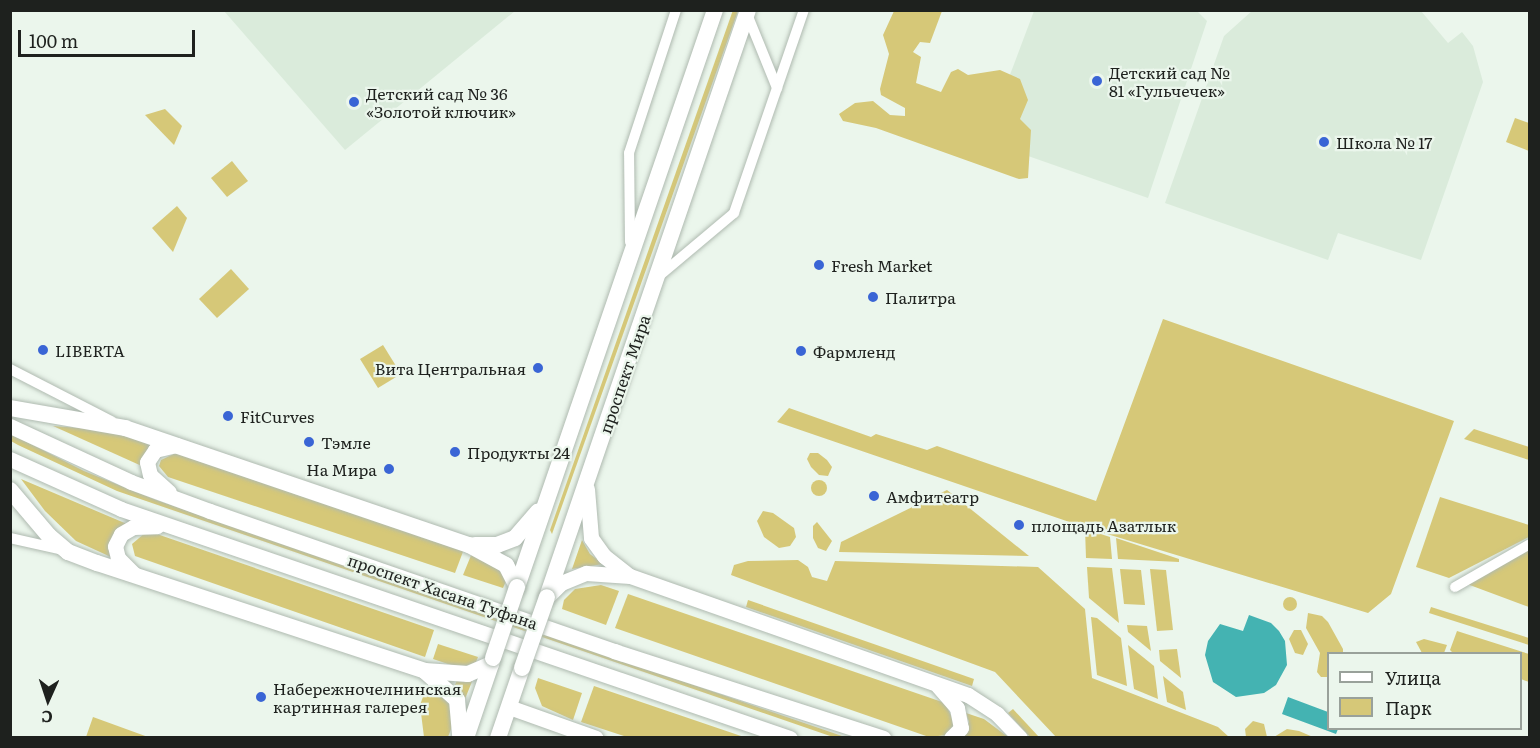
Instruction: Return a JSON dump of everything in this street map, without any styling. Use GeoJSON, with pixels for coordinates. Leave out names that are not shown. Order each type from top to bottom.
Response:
{"type":"FeatureCollection","features":[{"type":"Feature","properties":{"kind":"main road","name":"проспект Мира"},"geometry":{"type":"LineString","coordinates":[[466,738],[715,10]]}},
{"type":"Feature","properties":{"kind":"main road","name":"проспект Мира"},"geometry":{"type":"LineString","coordinates":[[498,738],[659,276],[748,12]]}},
{"type":"Feature","properties":{"kind":"main road"},"geometry":{"type":"LineString","coordinates":[[10,408],[125,428],[469,545],[506,565],[517,587]]}},
{"type":"Feature","properties":{"kind":"main road","name":"проспект Хасана Туфана"},"geometry":{"type":"LineString","coordinates":[[10,426],[43,444],[176,498],[614,651],[883,738]]}},
{"type":"Feature","properties":{"kind":"main road"},"geometry":{"type":"LineString","coordinates":[[176,445],[155,450],[147,462],[150,475],[176,498]]}},
{"type":"Feature","properties":{"kind":"main road","name":"проспект Хасана Туфана"},"geometry":{"type":"LineString","coordinates":[[10,459],[121,509],[790,738]]}},
{"type":"Feature","properties":{"kind":"main road"},"geometry":{"type":"LineString","coordinates":[[588,480],[587,524],[591,538],[604,556],[630,576]]}},
{"type":"Feature","properties":{"kind":"main road"},"geometry":{"type":"LineString","coordinates":[[10,490],[49,536],[68,552],[425,671],[468,674],[492,661]]}},
{"type":"Feature","properties":{"kind":"main road"},"geometry":{"type":"LineString","coordinates":[[469,545],[497,545],[515,538],[546,501]]}},
{"type":"Feature","properties":{"kind":"main road"},"geometry":{"type":"LineString","coordinates":[[134,574],[118,558],[116,546],[121,534],[133,527],[167,525]]}},
{"type":"Feature","properties":{"kind":"main road"},"geometry":{"type":"LineString","coordinates":[[547,597],[561,583],[586,573],[630,576],[968,696],[997,714],[1020,738]]}},
{"type":"Feature","properties":{"kind":"main road"},"geometry":{"type":"LineString","coordinates":[[425,671],[457,700],[460,738]]}},
{"type":"Feature","properties":{"kind":"main road"},"geometry":{"type":"LineString","coordinates":[[936,683],[957,708],[961,728],[951,738]]}},
{"type":"Feature","properties":{"kind":"main road"},"geometry":{"type":"LineString","coordinates":[[509,707],[596,738]]}},
{"type":"Feature","properties":{"kind":"street"},"geometry":{"type":"LineString","coordinates":[[625,275],[631,239],[629,153],[676,10]]}},
{"type":"Feature","properties":{"kind":"street"},"geometry":{"type":"LineString","coordinates":[[659,276],[717,231],[734,213],[804,10]]}},
{"type":"Feature","properties":{"kind":"street"},"geometry":{"type":"LineString","coordinates":[[748,12],[777,88]]}},
{"type":"Feature","properties":{"kind":"street"},"geometry":{"type":"LineString","coordinates":[[10,369],[125,428]]}},
{"type":"Feature","properties":{"kind":"street"},"geometry":{"type":"LineString","coordinates":[[10,538],[68,552]]}},
{"type":"Feature","properties":{"kind":"street"},"geometry":{"type":"LineString","coordinates":[[1455,587],[1530,544]]}},
{"type":"Feature","properties":{"kind":"shaded area","name":"Школа № 17"},"geometry":{"type":"Polygon","coordinates":[[[1253,10],[1421,11],[1448,43],[1462,32],[1473,46],[1483,82],[1421,260],[1338,233],[1328,260],[1165,203],[1224,36],[1253,10]]]}},
{"type":"Feature","properties":{"kind":"shaded area","name":"Детский сад № 36 «Золотой ключик»"},"geometry":{"type":"Polygon","coordinates":[[[224,11],[515,11],[345,150],[224,11]]]}},
{"type":"Feature","properties":{"kind":"shaded area","name":"Детский сад № 81 «Гульчечек»"},"geometry":{"type":"Polygon","coordinates":[[[1034,11],[1197,11],[1207,21],[1148,198],[985,141],[1034,11]]]}},
{"type":"Feature","properties":{"kind":"green space"},"geometry":{"type":"Polygon","coordinates":[[[733,10],[738,11],[552,534],[550,530],[733,10]]]}},
{"type":"Feature","properties":{"kind":"green space"},"geometry":{"type":"Polygon","coordinates":[[[894,11],[942,11],[930,43],[920,42],[913,52],[921,57],[916,83],[941,92],[951,72],[958,69],[968,75],[1000,70],[1020,79],[1028,100],[1020,119],[1031,130],[1028,178],[1019,179],[876,128],[843,121],[839,114],[855,103],[873,101],[890,115],[905,116],[905,108],[881,95],[880,89],[889,54],[883,35],[894,11]]]}},
{"type":"Feature","properties":{"kind":"green space"},"geometry":{"type":"Polygon","coordinates":[[[165,109],[182,126],[174,145],[145,115],[165,109]]]}},
{"type":"Feature","properties":{"kind":"green space"},"geometry":{"type":"Polygon","coordinates":[[[1515,118],[1529,123],[1529,151],[1506,142],[1515,118]]]}},
{"type":"Feature","properties":{"kind":"green space"},"geometry":{"type":"Polygon","coordinates":[[[232,161],[248,181],[227,197],[211,178],[232,161]]]}},
{"type":"Feature","properties":{"kind":"green space"},"geometry":{"type":"Polygon","coordinates":[[[177,206],[187,218],[173,252],[152,228],[177,206]]]}},
{"type":"Feature","properties":{"kind":"green space"},"geometry":{"type":"Polygon","coordinates":[[[231,269],[249,289],[217,318],[199,299],[231,269]]]}},
{"type":"Feature","properties":{"kind":"green space"},"geometry":{"type":"Polygon","coordinates":[[[1163,319],[1454,421],[1391,594],[1368,613],[1084,527],[777,422],[789,408],[871,437],[876,434],[927,450],[937,446],[1096,501],[1163,319]]]}},
{"type":"Feature","properties":{"kind":"green space"},"geometry":{"type":"Polygon","coordinates":[[[383,345],[401,374],[378,388],[360,359],[383,345]]]}},
{"type":"Feature","properties":{"kind":"green space"},"geometry":{"type":"Polygon","coordinates":[[[53,426],[122,431],[159,442],[144,467],[53,426]]]}},
{"type":"Feature","properties":{"kind":"green space"},"geometry":{"type":"Polygon","coordinates":[[[1474,429],[1529,447],[1529,460],[1464,439],[1474,429]]]}},
{"type":"Feature","properties":{"kind":"green space"},"geometry":{"type":"Polygon","coordinates":[[[11,434],[84,471],[156,500],[845,737],[833,737],[117,491],[18,445],[11,441],[11,434]]]}},
{"type":"Feature","properties":{"kind":"green space"},"geometry":{"type":"Polygon","coordinates":[[[180,451],[464,549],[455,573],[168,477],[159,466],[161,460],[180,451]]]}},
{"type":"Feature","properties":{"kind":"green space"},"geometry":{"type":"Polygon","coordinates":[[[810,453],[818,453],[827,460],[832,467],[828,476],[819,475],[811,467],[807,459],[810,453]]]}},
{"type":"Feature","properties":{"kind":"green space"},"geometry":{"type":"Polygon","coordinates":[[[21,479],[127,524],[113,558],[76,541],[45,511],[21,479]]]}},
{"type":"Feature","properties":{"kind":"green space"},"geometry":{"type":"Polygon","coordinates":[[[819,480],[825,482],[827,488],[825,494],[819,496],[813,494],[811,488],[813,482],[819,480]]]}},
{"type":"Feature","properties":{"kind":"green space"},"geometry":{"type":"Polygon","coordinates":[[[947,490],[1029,556],[839,552],[841,542],[947,490]]]}},
{"type":"Feature","properties":{"kind":"green space"},"geometry":{"type":"Polygon","coordinates":[[[1440,497],[1529,525],[1529,537],[1449,578],[1416,567],[1440,497]]]}},
{"type":"Feature","properties":{"kind":"green space"},"geometry":{"type":"Polygon","coordinates":[[[763,511],[773,513],[794,528],[796,537],[790,546],[779,548],[764,537],[757,521],[763,511]]]}},
{"type":"Feature","properties":{"kind":"green space"},"geometry":{"type":"Polygon","coordinates":[[[817,522],[832,541],[826,551],[818,548],[813,538],[813,526],[817,522]]]}},
{"type":"Feature","properties":{"kind":"green space"},"geometry":{"type":"Polygon","coordinates":[[[1085,529],[1110,537],[1112,559],[1086,558],[1085,529]]]}},
{"type":"Feature","properties":{"kind":"green space"},"geometry":{"type":"Polygon","coordinates":[[[145,533],[154,533],[434,630],[425,657],[135,556],[132,544],[145,533]]]}},
{"type":"Feature","properties":{"kind":"green space"},"geometry":{"type":"Polygon","coordinates":[[[1116,538],[1179,559],[1179,562],[1118,559],[1116,538]]]}},
{"type":"Feature","properties":{"kind":"green space"},"geometry":{"type":"Polygon","coordinates":[[[582,540],[590,554],[603,564],[572,569],[582,540]]]}},
{"type":"Feature","properties":{"kind":"green space"},"geometry":{"type":"Polygon","coordinates":[[[1529,549],[1529,607],[1467,584],[1529,549]]]}},
{"type":"Feature","properties":{"kind":"green space"},"geometry":{"type":"Polygon","coordinates":[[[472,553],[496,562],[506,581],[503,588],[463,575],[472,553]]]}},
{"type":"Feature","properties":{"kind":"green space"},"geometry":{"type":"Polygon","coordinates":[[[798,560],[808,567],[812,577],[827,581],[835,561],[1038,567],[1085,609],[1092,678],[1218,727],[1229,737],[1056,737],[995,672],[731,575],[734,565],[748,561],[798,560]]]}},
{"type":"Feature","properties":{"kind":"green space"},"geometry":{"type":"Polygon","coordinates":[[[1087,567],[1112,568],[1119,623],[1089,598],[1087,567]]]}},
{"type":"Feature","properties":{"kind":"green space"},"geometry":{"type":"Polygon","coordinates":[[[1120,569],[1141,570],[1145,605],[1124,604],[1120,569]]]}},
{"type":"Feature","properties":{"kind":"green space"},"geometry":{"type":"Polygon","coordinates":[[[1150,569],[1166,570],[1173,630],[1157,631],[1150,569]]]}},
{"type":"Feature","properties":{"kind":"green space"},"geometry":{"type":"Polygon","coordinates":[[[601,585],[619,591],[606,625],[562,609],[564,600],[575,589],[601,585]]]}},
{"type":"Feature","properties":{"kind":"green space"},"geometry":{"type":"Polygon","coordinates":[[[628,594],[945,703],[955,724],[947,735],[929,737],[615,628],[628,594]]]}},
{"type":"Feature","properties":{"kind":"green space"},"geometry":{"type":"Polygon","coordinates":[[[1290,597],[1295,599],[1297,604],[1295,609],[1290,611],[1285,609],[1283,604],[1285,599],[1290,597]]]}},
{"type":"Feature","properties":{"kind":"green space"},"geometry":{"type":"Polygon","coordinates":[[[748,600],[974,679],[972,686],[746,607],[748,600]]]}},
{"type":"Feature","properties":{"kind":"green space"},"geometry":{"type":"Polygon","coordinates":[[[1431,607],[1529,638],[1529,645],[1429,613],[1431,607]]]}},
{"type":"Feature","properties":{"kind":"green space"},"geometry":{"type":"Polygon","coordinates":[[[1308,613],[1322,616],[1328,622],[1343,649],[1343,652],[1327,652],[1327,677],[1321,677],[1317,672],[1320,653],[1306,628],[1308,613]]]}},
{"type":"Feature","properties":{"kind":"green space"},"geometry":{"type":"Polygon","coordinates":[[[1091,617],[1097,618],[1121,638],[1127,686],[1097,675],[1091,617]]]}},
{"type":"Feature","properties":{"kind":"green space"},"geometry":{"type":"Polygon","coordinates":[[[1127,625],[1147,626],[1151,651],[1128,632],[1127,625]]]}},
{"type":"Feature","properties":{"kind":"green space"},"geometry":{"type":"Polygon","coordinates":[[[1294,630],[1301,630],[1308,644],[1303,655],[1295,653],[1289,639],[1294,630]]]}},
{"type":"Feature","properties":{"kind":"green space"},"geometry":{"type":"Polygon","coordinates":[[[1457,631],[1529,654],[1529,682],[1522,679],[1522,652],[1452,652],[1450,650],[1457,631]]]}},
{"type":"Feature","properties":{"kind":"green space"},"geometry":{"type":"Polygon","coordinates":[[[1424,639],[1447,645],[1444,652],[1421,652],[1416,642],[1424,639]]]}},
{"type":"Feature","properties":{"kind":"green space"},"geometry":{"type":"Polygon","coordinates":[[[438,644],[478,657],[476,662],[460,668],[433,659],[438,644]]]}},
{"type":"Feature","properties":{"kind":"green space"},"geometry":{"type":"Polygon","coordinates":[[[1128,645],[1154,666],[1158,699],[1134,689],[1128,645]]]}},
{"type":"Feature","properties":{"kind":"green space"},"geometry":{"type":"Polygon","coordinates":[[[1177,649],[1181,678],[1160,661],[1159,650],[1177,649]]]}},
{"type":"Feature","properties":{"kind":"green space"},"geometry":{"type":"Polygon","coordinates":[[[1163,676],[1183,692],[1186,710],[1167,702],[1163,676]]]}},
{"type":"Feature","properties":{"kind":"green space"},"geometry":{"type":"Polygon","coordinates":[[[538,678],[582,693],[573,720],[542,706],[535,688],[538,678]]]}},
{"type":"Feature","properties":{"kind":"green space"},"geometry":{"type":"Polygon","coordinates":[[[473,679],[465,699],[455,685],[457,680],[473,679]]]}},
{"type":"Feature","properties":{"kind":"green space"},"geometry":{"type":"Polygon","coordinates":[[[427,686],[449,697],[453,724],[448,737],[424,737],[420,705],[427,686]]]}},
{"type":"Feature","properties":{"kind":"green space"},"geometry":{"type":"Polygon","coordinates":[[[594,686],[744,737],[627,737],[581,722],[594,686]]]}},
{"type":"Feature","properties":{"kind":"green space"},"geometry":{"type":"Polygon","coordinates":[[[1013,709],[1039,737],[1030,737],[1008,713],[1013,709]]]}},
{"type":"Feature","properties":{"kind":"green space"},"geometry":{"type":"Polygon","coordinates":[[[966,713],[984,719],[1008,737],[964,738],[969,722],[966,713]]]}},
{"type":"Feature","properties":{"kind":"green space"},"geometry":{"type":"Polygon","coordinates":[[[93,717],[148,737],[86,737],[93,717]]]}},
{"type":"Feature","properties":{"kind":"green space"},"geometry":{"type":"Polygon","coordinates":[[[1253,721],[1264,724],[1267,737],[1246,737],[1245,729],[1253,721]]]}},
{"type":"Feature","properties":{"kind":"green space"},"geometry":{"type":"Polygon","coordinates":[[[1287,729],[1299,731],[1313,737],[1274,737],[1287,729]]]}},
{"type":"Feature","properties":{"kind":"water"},"geometry":{"type":"Polygon","coordinates":[[[1249,615],[1271,623],[1279,631],[1285,641],[1287,665],[1276,685],[1264,693],[1236,697],[1213,682],[1205,655],[1208,641],[1220,624],[1243,631],[1249,615]]]}},
{"type":"Feature","properties":{"kind":"water"},"geometry":{"type":"Polygon","coordinates":[[[1288,697],[1327,712],[1327,730],[1338,730],[1336,734],[1282,714],[1288,697]]]}},
{"type":"Feature","properties":{"kind":"place","name":"Детский сад № 81 «Гульчечек»"},"geometry":{"type":"Point","coordinates":[1097,81]}},
{"type":"Feature","properties":{"kind":"place","name":"Детский сад № 36 «Золотой ключик»"},"geometry":{"type":"Point","coordinates":[354,102]}},
{"type":"Feature","properties":{"kind":"place","name":"Школа № 17"},"geometry":{"type":"Point","coordinates":[1324,142]}},
{"type":"Feature","properties":{"kind":"place","name":"Fresh Market"},"geometry":{"type":"Point","coordinates":[819,265]}},
{"type":"Feature","properties":{"kind":"place","name":"Палитра"},"geometry":{"type":"Point","coordinates":[873,297]}},
{"type":"Feature","properties":{"kind":"place","name":"LIBERTA"},"geometry":{"type":"Point","coordinates":[43,350]}},
{"type":"Feature","properties":{"kind":"place","name":"Фармленд"},"geometry":{"type":"Point","coordinates":[801,351]}},
{"type":"Feature","properties":{"kind":"place","name":"Вита Центральная"},"geometry":{"type":"Point","coordinates":[538,368]}},
{"type":"Feature","properties":{"kind":"place","name":"FitCurves"},"geometry":{"type":"Point","coordinates":[228,416]}},
{"type":"Feature","properties":{"kind":"place","name":"Тэмле"},"geometry":{"type":"Point","coordinates":[309,442]}},
{"type":"Feature","properties":{"kind":"place","name":"Продукты 24"},"geometry":{"type":"Point","coordinates":[455,452]}},
{"type":"Feature","properties":{"kind":"place","name":"На Мира"},"geometry":{"type":"Point","coordinates":[389,469]}},
{"type":"Feature","properties":{"kind":"place","name":"Амфитеатр"},"geometry":{"type":"Point","coordinates":[874,496]}},
{"type":"Feature","properties":{"kind":"place","name":"площадь Азатлык"},"geometry":{"type":"Point","coordinates":[1019,525]}},
{"type":"Feature","properties":{"kind":"place","name":"Набережночелнинская картинная галерея"},"geometry":{"type":"Point","coordinates":[261,697]}}]}
